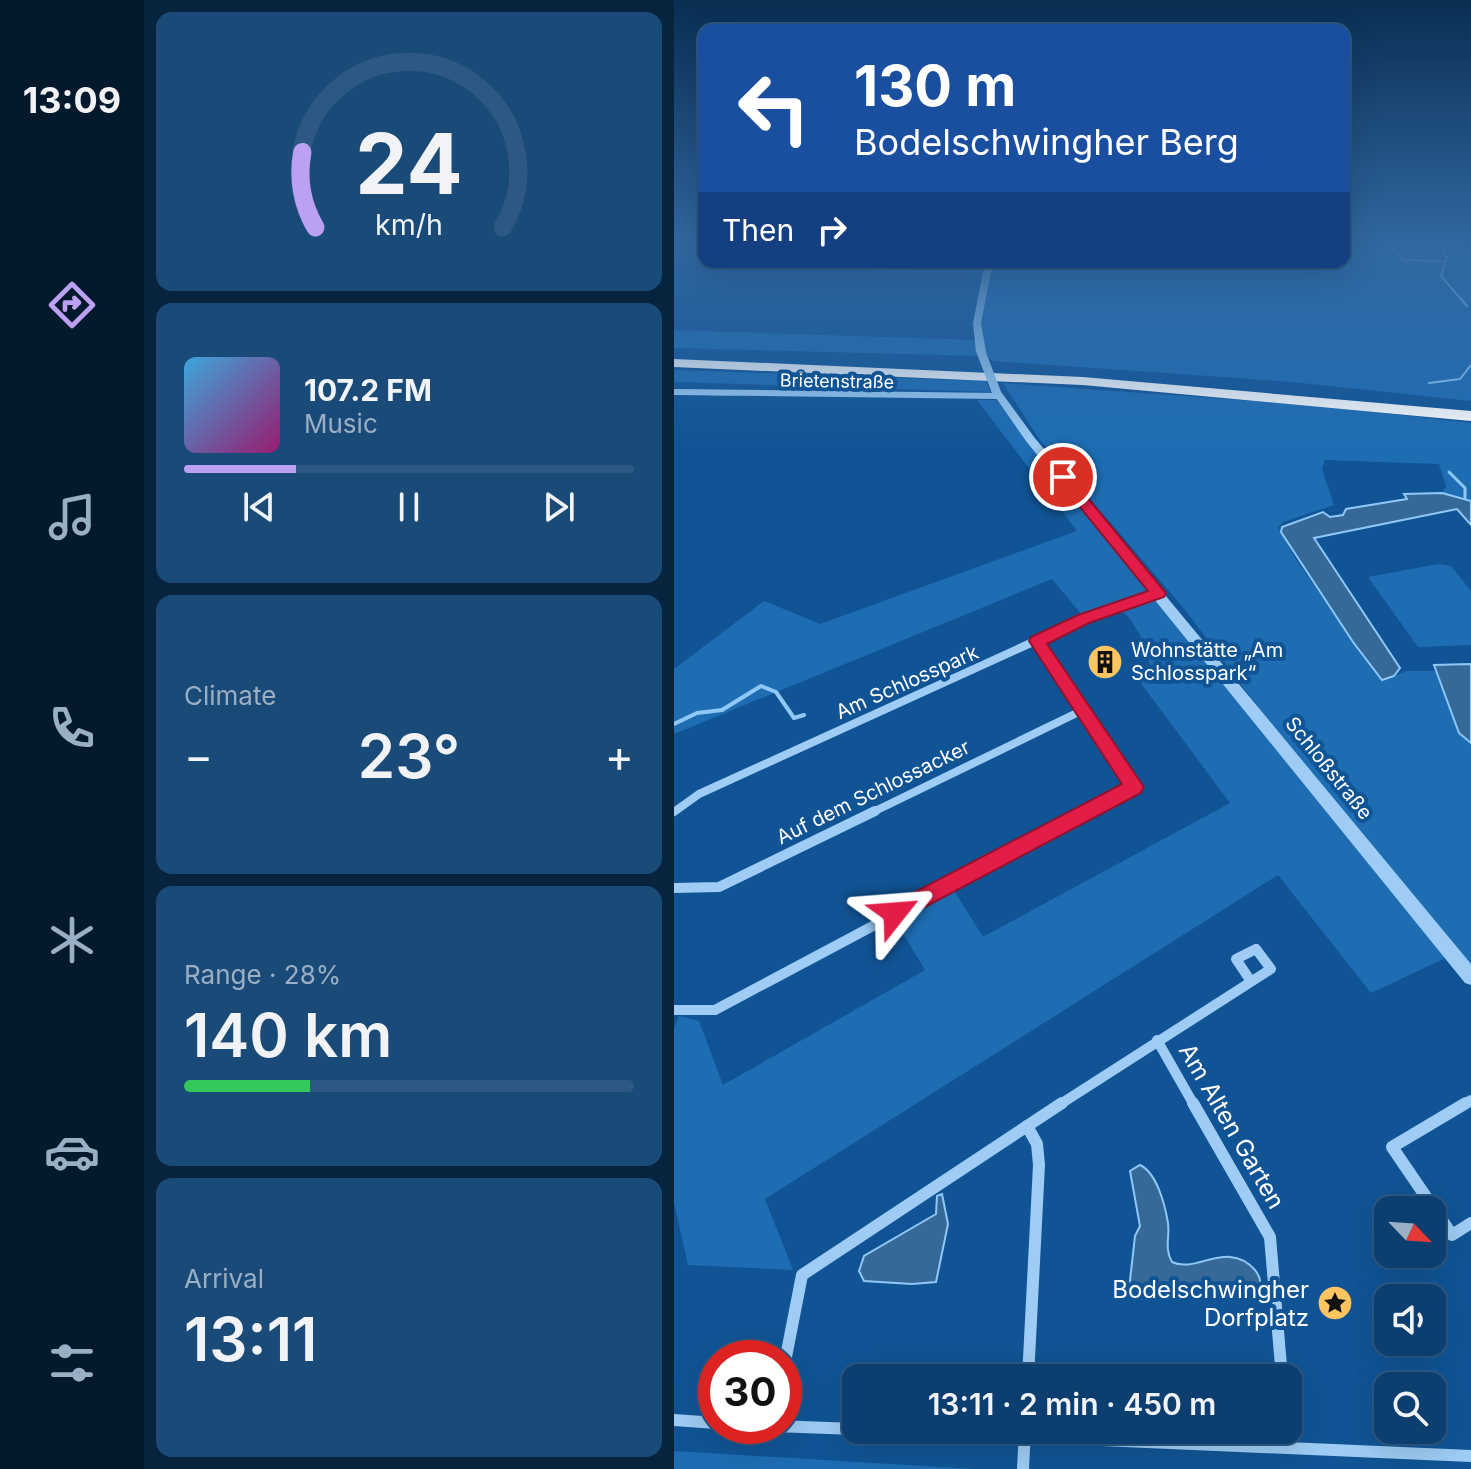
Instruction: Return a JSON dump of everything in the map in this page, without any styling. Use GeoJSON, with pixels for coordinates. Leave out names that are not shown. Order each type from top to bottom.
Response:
{"type":"FeatureCollection","features":[{"type":"Feature","properties":{"kind":"highway"},"geometry":{"type":"LineString","coordinates":[[674,354],[969,365],[1471,407]]}},
{"type":"Feature","properties":{"kind":"highway"},"geometry":{"type":"LineString","coordinates":[[674,363],[1020,377],[1323,396]]}},
{"type":"Feature","properties":{"kind":"highway"},"geometry":{"type":"LineString","coordinates":[[1348,398],[1471,416]]}},
{"type":"Feature","properties":{"kind":"street","name":"Schloßstraße"},"geometry":{"type":"LineString","coordinates":[[979,311],[977,323],[981,352],[998,393],[1030,439],[1471,977]]}},
{"type":"Feature","properties":{"kind":"street","name":"Brietenstraße"},"geometry":{"type":"LineString","coordinates":[[674,392],[998,393]]}},
{"type":"Feature","properties":{"kind":"street","name":"Am Schlosspark"},"geometry":{"type":"LineString","coordinates":[[674,812],[699,794],[1084,619],[1158,593]]}},
{"type":"Feature","properties":{"kind":"street"},"geometry":{"type":"LineString","coordinates":[[674,1010],[715,1010],[1134,787],[1037,641]]}},
{"type":"Feature","properties":{"kind":"street","name":"Auf dem Schlossacker"},"geometry":{"type":"LineString","coordinates":[[674,888],[719,887],[1083,710]]}},
{"type":"Feature","properties":{"kind":"street","name":"Am Alten Garten"},"geometry":{"type":"LineString","coordinates":[[789,1340],[802,1275],[1250,980]]}},
{"type":"Feature","properties":{"kind":"street","name":"Am Alten Garten"},"geometry":{"type":"LineString","coordinates":[[1157,1040],[1270,1237],[1281,1364]]}},
{"type":"Feature","properties":{"kind":"street"},"geometry":{"type":"LineString","coordinates":[[1471,1100],[1392,1147],[1452,1235],[1471,1223]]}},
{"type":"Feature","properties":{"kind":"street"},"geometry":{"type":"LineString","coordinates":[[1027,1126],[1037,1144],[1039,1165],[1029,1364]]}},
{"type":"Feature","properties":{"kind":"street"},"geometry":{"type":"LineString","coordinates":[[674,1420],[698,1422]]}},
{"type":"Feature","properties":{"kind":"street"},"geometry":{"type":"LineString","coordinates":[[802,1427],[842,1428]]}},
{"type":"Feature","properties":{"kind":"street"},"geometry":{"type":"LineString","coordinates":[[1023,1469],[1024,1444]]}},
{"type":"Feature","properties":{"kind":"street"},"geometry":{"type":"LineString","coordinates":[[1218,1444],[1471,1456]]}},
{"type":"Feature","properties":{"kind":"street"},"geometry":{"type":"LineString","coordinates":[[1288,1444],[1288,1448]]}},
{"type":"Feature","properties":{"kind":"shaded area"},"geometry":{"type":"Polygon","coordinates":[[[982,311],[1471,311],[1471,401],[1292,382],[993,361],[982,353],[981,356],[674,348],[674,330],[978,340],[982,311]]]}},
{"type":"Feature","properties":{"kind":"shaded area"},"geometry":{"type":"Polygon","coordinates":[[[674,370],[986,381],[990,392],[674,382],[674,370]]]}},
{"type":"Feature","properties":{"kind":"shaded area"},"geometry":{"type":"Polygon","coordinates":[[[1003,383],[1323,406],[1471,423],[1471,501],[1442,493],[1446,486],[1439,464],[1325,460],[1322,469],[1334,505],[1283,522],[1278,527],[1295,558],[1381,681],[1407,671],[1435,671],[1459,733],[1471,743],[1471,977],[1452,955],[1371,993],[1278,875],[765,1199],[793,1270],[688,1265],[674,1202],[674,1029],[679,1016],[699,1021],[723,1085],[925,970],[895,920],[953,889],[983,937],[1230,803],[1137,678],[1146,676],[1151,668],[1140,635],[1129,617],[1111,603],[1082,615],[1052,579],[674,734],[674,669],[764,601],[820,624],[1077,531],[977,400],[996,400],[1159,602],[1330,803],[1186,611],[1039,439],[1003,383]]]}},
{"type":"Feature","properties":{"kind":"shaded area"},"geometry":{"type":"Polygon","coordinates":[[[1442,493],[1471,501],[1471,525],[1457,509],[1314,538],[1400,668],[1394,676],[1382,680],[1353,642],[1281,532],[1282,527],[1323,512],[1330,517],[1343,515],[1346,509],[1407,499],[1404,494],[1442,493]]]}},
{"type":"Feature","properties":{"kind":"shaded area"},"geometry":{"type":"Polygon","coordinates":[[[1438,564],[1451,566],[1471,591],[1471,645],[1418,647],[1368,577],[1438,564]]]}},
{"type":"Feature","properties":{"kind":"shaded area"},"geometry":{"type":"Polygon","coordinates":[[[1471,664],[1471,743],[1459,733],[1434,665],[1471,664]]]}},
{"type":"Feature","properties":{"kind":"shaded area"},"geometry":{"type":"Polygon","coordinates":[[[1140,1165],[1156,1182],[1162,1199],[1172,1262],[1181,1265],[1223,1257],[1245,1261],[1260,1278],[1257,1293],[1164,1291],[1163,1299],[1128,1298],[1135,1236],[1140,1226],[1130,1171],[1140,1165]]]}},
{"type":"Feature","properties":{"kind":"shaded area"},"geometry":{"type":"Polygon","coordinates":[[[942,1194],[948,1224],[936,1282],[864,1281],[859,1271],[864,1256],[936,1214],[937,1196],[942,1194]]]}},
{"type":"Feature","properties":{"kind":"shaded area"},"geometry":{"type":"Polygon","coordinates":[[[674,1451],[974,1469],[674,1469],[674,1451]]]}},
{"type":"Feature","properties":{"kind":"waterway"},"geometry":{"type":"LineString","coordinates":[[1429,383],[1460,379],[1471,365]]}},
{"type":"Feature","properties":{"kind":"waterway"},"geometry":{"type":"LineString","coordinates":[[1449,472],[1465,488],[1465,498]]}},
{"type":"Feature","properties":{"kind":"waterway"},"geometry":{"type":"LineString","coordinates":[[674,724],[697,713],[722,710],[761,686],[776,692],[794,718],[804,715]]}},
{"type":"Feature","properties":{"kind":"place","name":"Wohnstätte „Am Schlosspark“"},"geometry":{"type":"Point","coordinates":[1105,662]}},
{"type":"Feature","properties":{"kind":"place","name":"Bodelschwingher Dorfplatz"},"geometry":{"type":"Point","coordinates":[1335,1303]}},
{"type":"Feature","properties":{"kind":"route"},"geometry":{"type":"LineString","coordinates":[[895,913],[1134,787],[1037,641],[1084,619],[1158,593],[1063,477]]}}]}
